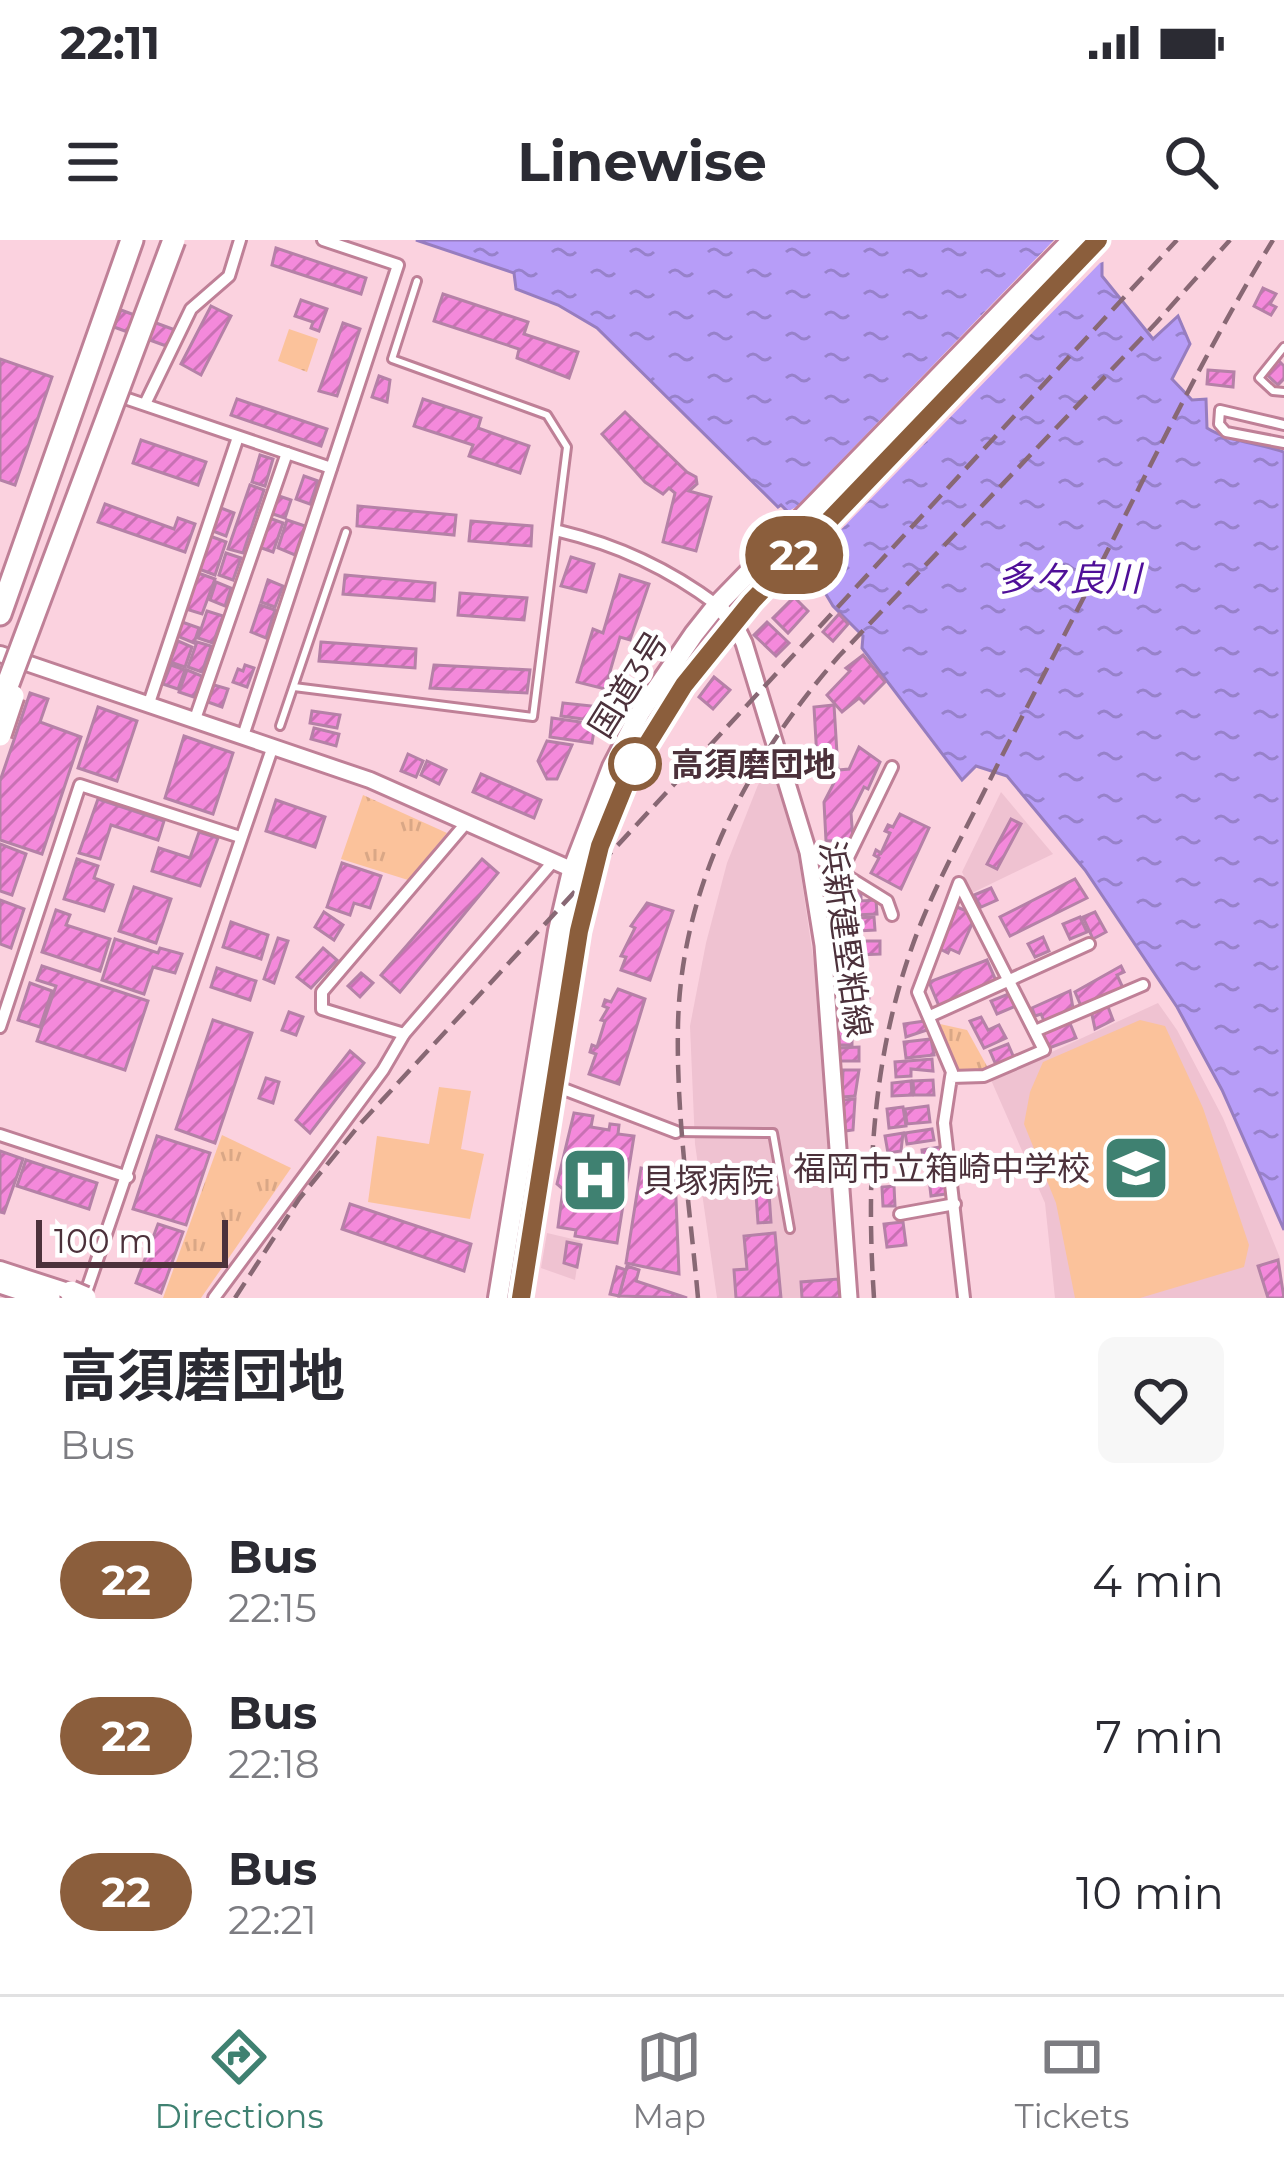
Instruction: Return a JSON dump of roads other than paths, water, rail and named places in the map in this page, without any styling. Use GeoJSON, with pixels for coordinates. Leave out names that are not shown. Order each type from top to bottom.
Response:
{"type":"FeatureCollection","features":[{"type":"Feature","properties":{"kind":"highway"},"geometry":{"type":"LineString","coordinates":[[0,614],[132,240]]}},
{"type":"Feature","properties":{"kind":"highway"},"geometry":{"type":"LineString","coordinates":[[0,704],[170,240]]}},
{"type":"Feature","properties":{"kind":"highway","name":"国道3号"},"geometry":{"type":"LineString","coordinates":[[521,1298],[581,874],[612,767],[640,713],[717,605],[1087,242]]}},
{"type":"Feature","properties":{"kind":"highway","name":"国道3号"},"geometry":{"type":"LineString","coordinates":[[497,1298],[558,931],[630,772],[684,685],[734,623],[1087,242]]}},
{"type":"Feature","properties":{"kind":"highway"},"geometry":{"type":"LineString","coordinates":[[0,735],[52,570]]}},
{"type":"Feature","properties":{"kind":"highway"},"geometry":{"type":"LineString","coordinates":[[0,1287],[72,1297]]}},
{"type":"Feature","properties":{"kind":"main road","name":"浜新建堅粕線"},"geometry":{"type":"LineString","coordinates":[[717,605],[734,623],[763,700],[808,852],[823,945],[849,1298]]}},
{"type":"Feature","properties":{"kind":"street"},"geometry":{"type":"LineString","coordinates":[[0,632],[142,240]]}},
{"type":"Feature","properties":{"kind":"street"},"geometry":{"type":"LineString","coordinates":[[0,704],[7,656],[170,240]]}},
{"type":"Feature","properties":{"kind":"street"},"geometry":{"type":"LineString","coordinates":[[145,404],[191,309],[229,276],[240,240]]}},
{"type":"Feature","properties":{"kind":"street"},"geometry":{"type":"LineString","coordinates":[[243,736],[398,265],[323,240]]}},
{"type":"Feature","properties":{"kind":"street"},"geometry":{"type":"LineString","coordinates":[[110,392],[331,468]]}},
{"type":"Feature","properties":{"kind":"street"},"geometry":{"type":"LineString","coordinates":[[1284,425],[1220,410],[1219,424],[1226,432],[1284,443]]}},
{"type":"Feature","properties":{"kind":"street"},"geometry":{"type":"LineString","coordinates":[[149,703],[238,436]]}},
{"type":"Feature","properties":{"kind":"street"},"geometry":{"type":"LineString","coordinates":[[195,719],[286,453]]}},
{"type":"Feature","properties":{"kind":"street"},"geometry":{"type":"LineString","coordinates":[[559,531],[602,542],[676,574],[717,605]]}},
{"type":"Feature","properties":{"kind":"street"},"geometry":{"type":"LineString","coordinates":[[7,656],[370,780],[581,874]]}},
{"type":"Feature","properties":{"kind":"street"},"geometry":{"type":"LineString","coordinates":[[0,1269],[72,1297],[128,1177],[273,746]]}},
{"type":"Feature","properties":{"kind":"street"},"geometry":{"type":"LineString","coordinates":[[840,874],[892,767]]}},
{"type":"Feature","properties":{"kind":"street"},"geometry":{"type":"LineString","coordinates":[[0,1027],[80,785],[240,837]]}},
{"type":"Feature","properties":{"kind":"street"},"geometry":{"type":"LineString","coordinates":[[404,1034],[322,1009],[322,992],[466,822]]}},
{"type":"Feature","properties":{"kind":"street"},"geometry":{"type":"LineString","coordinates":[[808,852],[887,901],[892,915]]}},
{"type":"Feature","properties":{"kind":"street"},"geometry":{"type":"LineString","coordinates":[[214,1298],[404,1034],[550,863]]}},
{"type":"Feature","properties":{"kind":"street"},"geometry":{"type":"LineString","coordinates":[[951,1077],[984,1076],[1045,1050],[959,883],[919,992],[947,1055],[951,1077],[944,1123],[964,1298]]}},
{"type":"Feature","properties":{"kind":"street"},"geometry":{"type":"LineString","coordinates":[[930,1016],[1089,944]]}},
{"type":"Feature","properties":{"kind":"street"},"geometry":{"type":"LineString","coordinates":[[1035,1031],[1143,985]]}},
{"type":"Feature","properties":{"kind":"street"},"geometry":{"type":"LineString","coordinates":[[553,1084],[676,1132]]}},
{"type":"Feature","properties":{"kind":"street"},"geometry":{"type":"LineString","coordinates":[[0,1136],[128,1177]]}},
{"type":"Feature","properties":{"kind":"street"},"geometry":{"type":"LineString","coordinates":[[900,1214],[955,1204]]}},
{"type":"Feature","properties":{"kind":"street"},"geometry":{"type":"LineString","coordinates":[[0,1287],[20,1298]]}},
{"type":"Feature","properties":{"kind":"lane"},"geometry":{"type":"LineString","coordinates":[[294,687],[533,717],[566,447],[547,415],[392,359],[417,281]]}},
{"type":"Feature","properties":{"kind":"lane"},"geometry":{"type":"LineString","coordinates":[[1284,347],[1259,377],[1274,391],[1284,392]]}},
{"type":"Feature","properties":{"kind":"lane"},"geometry":{"type":"LineString","coordinates":[[280,725],[346,532]]}},
{"type":"Feature","properties":{"kind":"lane"},"geometry":{"type":"LineString","coordinates":[[676,1132],[773,1133],[790,1229]]}},
{"type":"Feature","properties":{"kind":"water","name":"多々良川"},"geometry":{"type":"Polygon","coordinates":[[[416,240],[1078,240],[1102,261],[1102,276],[1153,339],[1178,316],[1190,344],[1172,379],[1192,400],[1206,399],[1207,428],[1284,452],[1284,1230],[1222,1090],[1177,1007],[1085,870],[1007,776],[976,766],[962,780],[862,648],[863,636],[833,606],[821,586],[829,572],[820,561],[829,552],[597,328],[558,305],[516,289],[514,273],[416,240]]]}},
{"type":"Feature","properties":{"kind":"railway"},"geometry":{"type":"LineString","coordinates":[[235,1298],[299,1199],[361,1123],[1177,240]]}},
{"type":"Feature","properties":{"kind":"railway"},"geometry":{"type":"LineString","coordinates":[[698,1298],[681,1128],[678,1025],[692,922],[726,826],[776,737],[839,656],[1230,240]]}},
{"type":"Feature","properties":{"kind":"railway"},"geometry":{"type":"LineString","coordinates":[[874,1298],[872,1165],[880,1076],[899,989],[919,929],[1176,416],[1273,240]]}},
{"type":"Feature","properties":{"kind":"place","name":"高須磨団地"},"geometry":{"type":"Point","coordinates":[635,764]}},
{"type":"Feature","properties":{"kind":"place","name":"福岡市立箱崎中学校"},"geometry":{"type":"Point","coordinates":[1136,1168]}},
{"type":"Feature","properties":{"kind":"place","name":"貝塚病院"},"geometry":{"type":"Point","coordinates":[595,1180]}}]}
